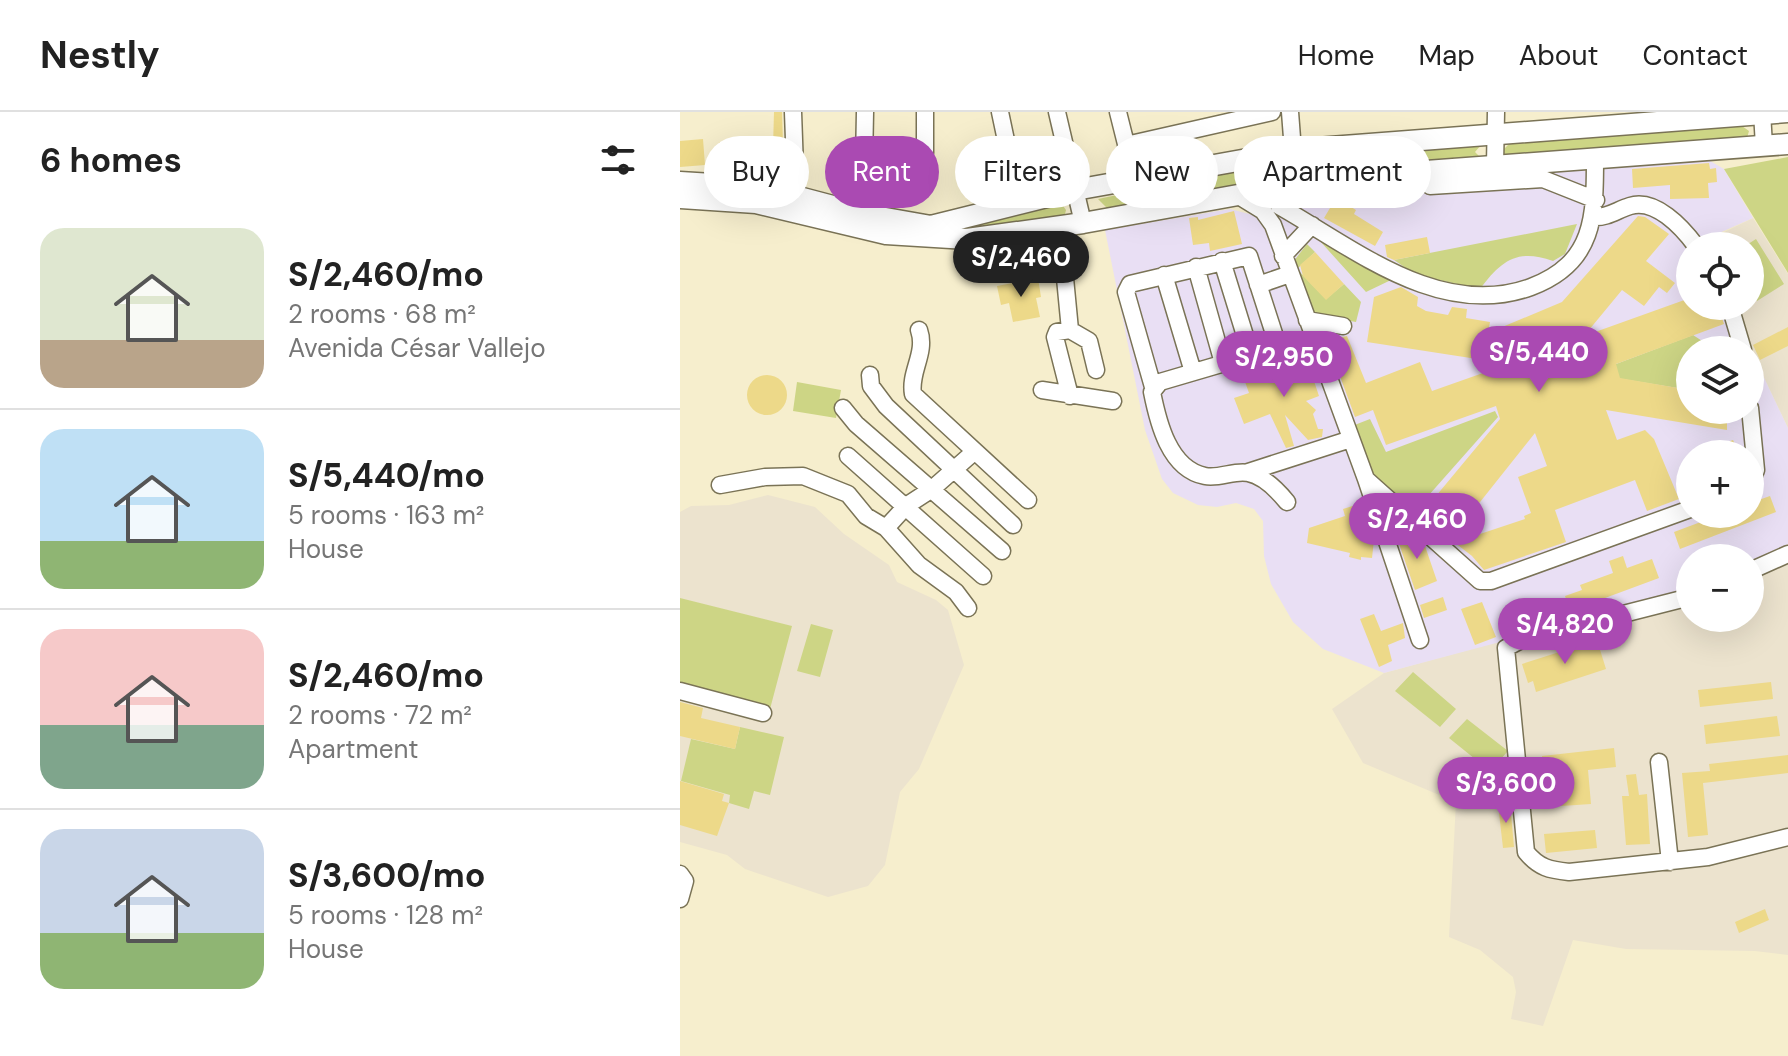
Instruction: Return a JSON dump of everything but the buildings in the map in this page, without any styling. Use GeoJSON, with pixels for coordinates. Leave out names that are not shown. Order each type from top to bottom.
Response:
{"type":"FeatureCollection","features":[{"type":"Feature","properties":{"kind":"main road"},"geometry":{"type":"LineString","coordinates":[[1399,136],[1497,122],[1788,112]]}},
{"type":"Feature","properties":{"kind":"main road"},"geometry":{"type":"LineString","coordinates":[[1431,170],[1788,144]]}},
{"type":"Feature","properties":{"kind":"main road"},"geometry":{"type":"LineString","coordinates":[[680,182],[704,183]]}},
{"type":"Feature","properties":{"kind":"main road"},"geometry":{"type":"LineString","coordinates":[[680,198],[756,203],[886,234],[967,239],[1083,223],[1234,196]]}},
{"type":"Feature","properties":{"kind":"main road"},"geometry":{"type":"LineString","coordinates":[[809,199],[863,214],[931,226],[997,208]]}},
{"type":"Feature","properties":{"kind":"street"},"geometry":{"type":"LineString","coordinates":[[793,112],[794,136]]}},
{"type":"Feature","properties":{"kind":"street"},"geometry":{"type":"LineString","coordinates":[[864,136],[865,112]]}},
{"type":"Feature","properties":{"kind":"street"},"geometry":{"type":"LineString","coordinates":[[925,112],[925,136]]}},
{"type":"Feature","properties":{"kind":"street"},"geometry":{"type":"LineString","coordinates":[[1000,112],[1005,136]]}},
{"type":"Feature","properties":{"kind":"street"},"geometry":{"type":"LineString","coordinates":[[1057,112],[1063,136]]}},
{"type":"Feature","properties":{"kind":"street"},"geometry":{"type":"LineString","coordinates":[[1118,112],[1124,136]]}},
{"type":"Feature","properties":{"kind":"street"},"geometry":{"type":"LineString","coordinates":[[1166,136],[1272,112]]}},
{"type":"Feature","properties":{"kind":"street"},"geometry":{"type":"LineString","coordinates":[[1290,112],[1292,136]]}},
{"type":"Feature","properties":{"kind":"street"},"geometry":{"type":"LineString","coordinates":[[1762,113],[1764,146]]}},
{"type":"Feature","properties":{"kind":"street"},"geometry":{"type":"LineString","coordinates":[[1495,165],[1497,122]]}},
{"type":"Feature","properties":{"kind":"street"},"geometry":{"type":"LineString","coordinates":[[1282,208],[1420,284],[1436,290],[1483,297],[1521,290],[1556,277],[1571,265],[1595,209],[1595,157]]}},
{"type":"Feature","properties":{"kind":"street"},"geometry":{"type":"LineString","coordinates":[[1431,186],[1543,179],[1595,209],[1603,218],[1642,203],[1656,207],[1682,232]]}},
{"type":"Feature","properties":{"kind":"street"},"geometry":{"type":"LineString","coordinates":[[863,208],[863,214]]}},
{"type":"Feature","properties":{"kind":"street"},"geometry":{"type":"LineString","coordinates":[[1079,208],[1083,223]]}},
{"type":"Feature","properties":{"kind":"street"},"geometry":{"type":"LineString","coordinates":[[1256,208],[1269,217],[1366,479],[1420,640]]}},
{"type":"Feature","properties":{"kind":"street"},"geometry":{"type":"LineString","coordinates":[[1257,281],[1287,265],[1312,225]]}},
{"type":"Feature","properties":{"kind":"street"},"geometry":{"type":"LineString","coordinates":[[1060,226],[1070,330]]}},
{"type":"Feature","properties":{"kind":"street"},"geometry":{"type":"LineString","coordinates":[[1278,346],[1249,256],[1130,284],[1126,292],[1165,443],[1202,476],[1248,472],[1351,439]]}},
{"type":"Feature","properties":{"kind":"street"},"geometry":{"type":"LineString","coordinates":[[1222,261],[1251,355]]}},
{"type":"Feature","properties":{"kind":"street"},"geometry":{"type":"LineString","coordinates":[[1196,267],[1223,363]]}},
{"type":"Feature","properties":{"kind":"street"},"geometry":{"type":"LineString","coordinates":[[1164,275],[1193,372]]}},
{"type":"Feature","properties":{"kind":"street"},"geometry":{"type":"LineString","coordinates":[[1307,320],[1343,326]]}},
{"type":"Feature","properties":{"kind":"street"},"geometry":{"type":"LineString","coordinates":[[919,330],[921,354],[912,386],[913,394],[1028,500]]}},
{"type":"Feature","properties":{"kind":"street"},"geometry":{"type":"LineString","coordinates":[[1070,396],[1055,337],[1057,332],[1070,330],[1089,341],[1096,370]]}},
{"type":"Feature","properties":{"kind":"street"},"geometry":{"type":"LineString","coordinates":[[1153,387],[1313,337]]}},
{"type":"Feature","properties":{"kind":"street"},"geometry":{"type":"LineString","coordinates":[[870,375],[871,386],[886,406],[1013,525]]}},
{"type":"Feature","properties":{"kind":"street"},"geometry":{"type":"LineString","coordinates":[[1042,390],[1113,401]]}},
{"type":"Feature","properties":{"kind":"street"},"geometry":{"type":"LineString","coordinates":[[843,408],[856,424],[1002,551]]}},
{"type":"Feature","properties":{"kind":"street"},"geometry":{"type":"LineString","coordinates":[[886,528],[906,506],[932,489],[975,451]]}},
{"type":"Feature","properties":{"kind":"street"},"geometry":{"type":"LineString","coordinates":[[848,456],[983,576]]}},
{"type":"Feature","properties":{"kind":"street"},"geometry":{"type":"LineString","coordinates":[[1248,472],[1270,485],[1287,502]]}},
{"type":"Feature","properties":{"kind":"street"},"geometry":{"type":"LineString","coordinates":[[720,485],[746,483],[765,477],[803,476],[848,494],[866,516],[886,528],[919,565],[956,592],[968,608]]}},
{"type":"Feature","properties":{"kind":"street"},"geometry":{"type":"LineString","coordinates":[[1366,479],[1480,581],[1491,581],[1676,514]]}},
{"type":"Feature","properties":{"kind":"street"},"geometry":{"type":"LineString","coordinates":[[1764,565],[1788,554]]}},
{"type":"Feature","properties":{"kind":"street"},"geometry":{"type":"LineString","coordinates":[[1676,601],[1521,640],[1506,648],[1526,852],[1535,863],[1547,869],[1569,872],[1670,862],[1788,837]]}},
{"type":"Feature","properties":{"kind":"street"},"geometry":{"type":"LineString","coordinates":[[680,691],[763,713]]}},
{"type":"Feature","properties":{"kind":"street"},"geometry":{"type":"LineString","coordinates":[[1659,762],[1670,862]]}},
{"type":"Feature","properties":{"kind":"street"},"geometry":{"type":"LineString","coordinates":[[680,899],[682,876]]}},
{"type":"Feature","properties":{"kind":"shaded area"},"geometry":{"type":"Polygon","coordinates":[[[1705,158],[1724,169],[1753,218],[1722,232],[1676,232],[1676,320],[1737,320],[1744,336],[1676,336],[1676,424],[1764,424],[1764,378],[1788,428],[1788,544],[1764,555],[1764,544],[1676,544],[1676,595],[1384,673],[1323,649],[1293,622],[1271,584],[1264,556],[1263,521],[1254,509],[1236,503],[1217,507],[1198,505],[1173,493],[1162,479],[1145,430],[1105,230],[1230,209],[1257,216],[1265,208],[1431,208],[1431,180],[1583,168],[1589,177],[1601,177],[1607,165],[1705,158]]]}},
{"type":"Feature","properties":{"kind":"shaded area"},"geometry":{"type":"Polygon","coordinates":[[[1753,218],[1762,232],[1724,232],[1753,218]]]}},
{"type":"Feature","properties":{"kind":"shaded area"},"geometry":{"type":"Polygon","coordinates":[[[1764,236],[1788,274],[1788,428],[1764,378],[1764,336],[1744,336],[1737,320],[1764,320],[1764,236]]]}},
{"type":"Feature","properties":{"kind":"shaded area"},"geometry":{"type":"Polygon","coordinates":[[[768,495],[815,507],[844,534],[889,565],[897,582],[936,600],[948,610],[964,665],[919,769],[900,792],[885,865],[868,886],[828,897],[745,869],[727,855],[680,842],[680,512],[691,506],[729,505],[768,495]]]}},
{"type":"Feature","properties":{"kind":"shaded area"},"geometry":{"type":"Polygon","coordinates":[[[1788,544],[1788,955],[1755,951],[1626,949],[1573,940],[1543,1026],[1511,1019],[1516,992],[1513,977],[1480,950],[1449,937],[1456,802],[1363,763],[1332,709],[1384,673],[1676,593],[1676,632],[1764,632],[1764,555],[1788,544]]]}},
{"type":"Feature","properties":{"kind":"green space"},"geometry":{"type":"Polygon","coordinates":[[[1742,126],[1749,131],[1747,138],[1505,156],[1503,150],[1511,142],[1742,126]]]}},
{"type":"Feature","properties":{"kind":"green space"},"geometry":{"type":"Polygon","coordinates":[[[1481,145],[1475,152],[1482,159],[1431,163],[1431,149],[1481,145]]]}},
{"type":"Feature","properties":{"kind":"green space"},"geometry":{"type":"Polygon","coordinates":[[[1788,157],[1788,273],[1764,232],[1724,169],[1788,157]]]}},
{"type":"Feature","properties":{"kind":"green space"},"geometry":{"type":"Polygon","coordinates":[[[1234,171],[1234,190],[1218,193],[1218,174],[1234,171]]]}},
{"type":"Feature","properties":{"kind":"green space"},"geometry":{"type":"Polygon","coordinates":[[[1038,208],[1066,210],[1064,218],[972,232],[952,227],[1038,208]]]}},
{"type":"Feature","properties":{"kind":"green space"},"geometry":{"type":"Polygon","coordinates":[[[1107,208],[1139,208],[1102,215],[1107,208]]]}},
{"type":"Feature","properties":{"kind":"green space"},"geometry":{"type":"Polygon","coordinates":[[[1577,224],[1565,254],[1553,261],[1529,256],[1511,260],[1495,271],[1480,289],[1416,275],[1394,260],[1577,224]]]}},
{"type":"Feature","properties":{"kind":"green space"},"geometry":{"type":"Polygon","coordinates":[[[1319,240],[1391,280],[1366,292],[1319,240]]]}},
{"type":"Feature","properties":{"kind":"green space"},"geometry":{"type":"Polygon","coordinates":[[[1307,244],[1315,252],[1297,269],[1326,299],[1344,284],[1361,302],[1356,322],[1310,314],[1293,262],[1307,244]]]}},
{"type":"Feature","properties":{"kind":"green space"},"geometry":{"type":"Polygon","coordinates":[[[1764,252],[1784,284],[1764,297],[1764,252]]]}},
{"type":"Feature","properties":{"kind":"green space"},"geometry":{"type":"Polygon","coordinates":[[[1676,341],[1676,388],[1616,378],[1616,364],[1676,341]]]}},
{"type":"Feature","properties":{"kind":"green space"},"geometry":{"type":"Polygon","coordinates":[[[797,382],[841,390],[836,418],[793,411],[797,382]]]}},
{"type":"Feature","properties":{"kind":"green space"},"geometry":{"type":"Polygon","coordinates":[[[1495,411],[1498,417],[1413,513],[1370,476],[1352,426],[1370,419],[1386,452],[1495,411]]]}},
{"type":"Feature","properties":{"kind":"green space"},"geometry":{"type":"Polygon","coordinates":[[[680,598],[792,626],[770,709],[680,686],[680,598]]]}},
{"type":"Feature","properties":{"kind":"green space"},"geometry":{"type":"Polygon","coordinates":[[[811,624],[833,630],[820,677],[797,671],[811,624]]]}},
{"type":"Feature","properties":{"kind":"green space"},"geometry":{"type":"Polygon","coordinates":[[[1413,672],[1456,709],[1440,727],[1395,691],[1413,672]]]}},
{"type":"Feature","properties":{"kind":"green space"},"geometry":{"type":"Polygon","coordinates":[[[1467,719],[1508,751],[1490,771],[1449,738],[1467,719]]]}},
{"type":"Feature","properties":{"kind":"green space"},"geometry":{"type":"Polygon","coordinates":[[[740,727],[784,737],[770,795],[754,791],[749,809],[729,803],[730,795],[681,781],[691,739],[735,749],[740,727]]]}}]}
